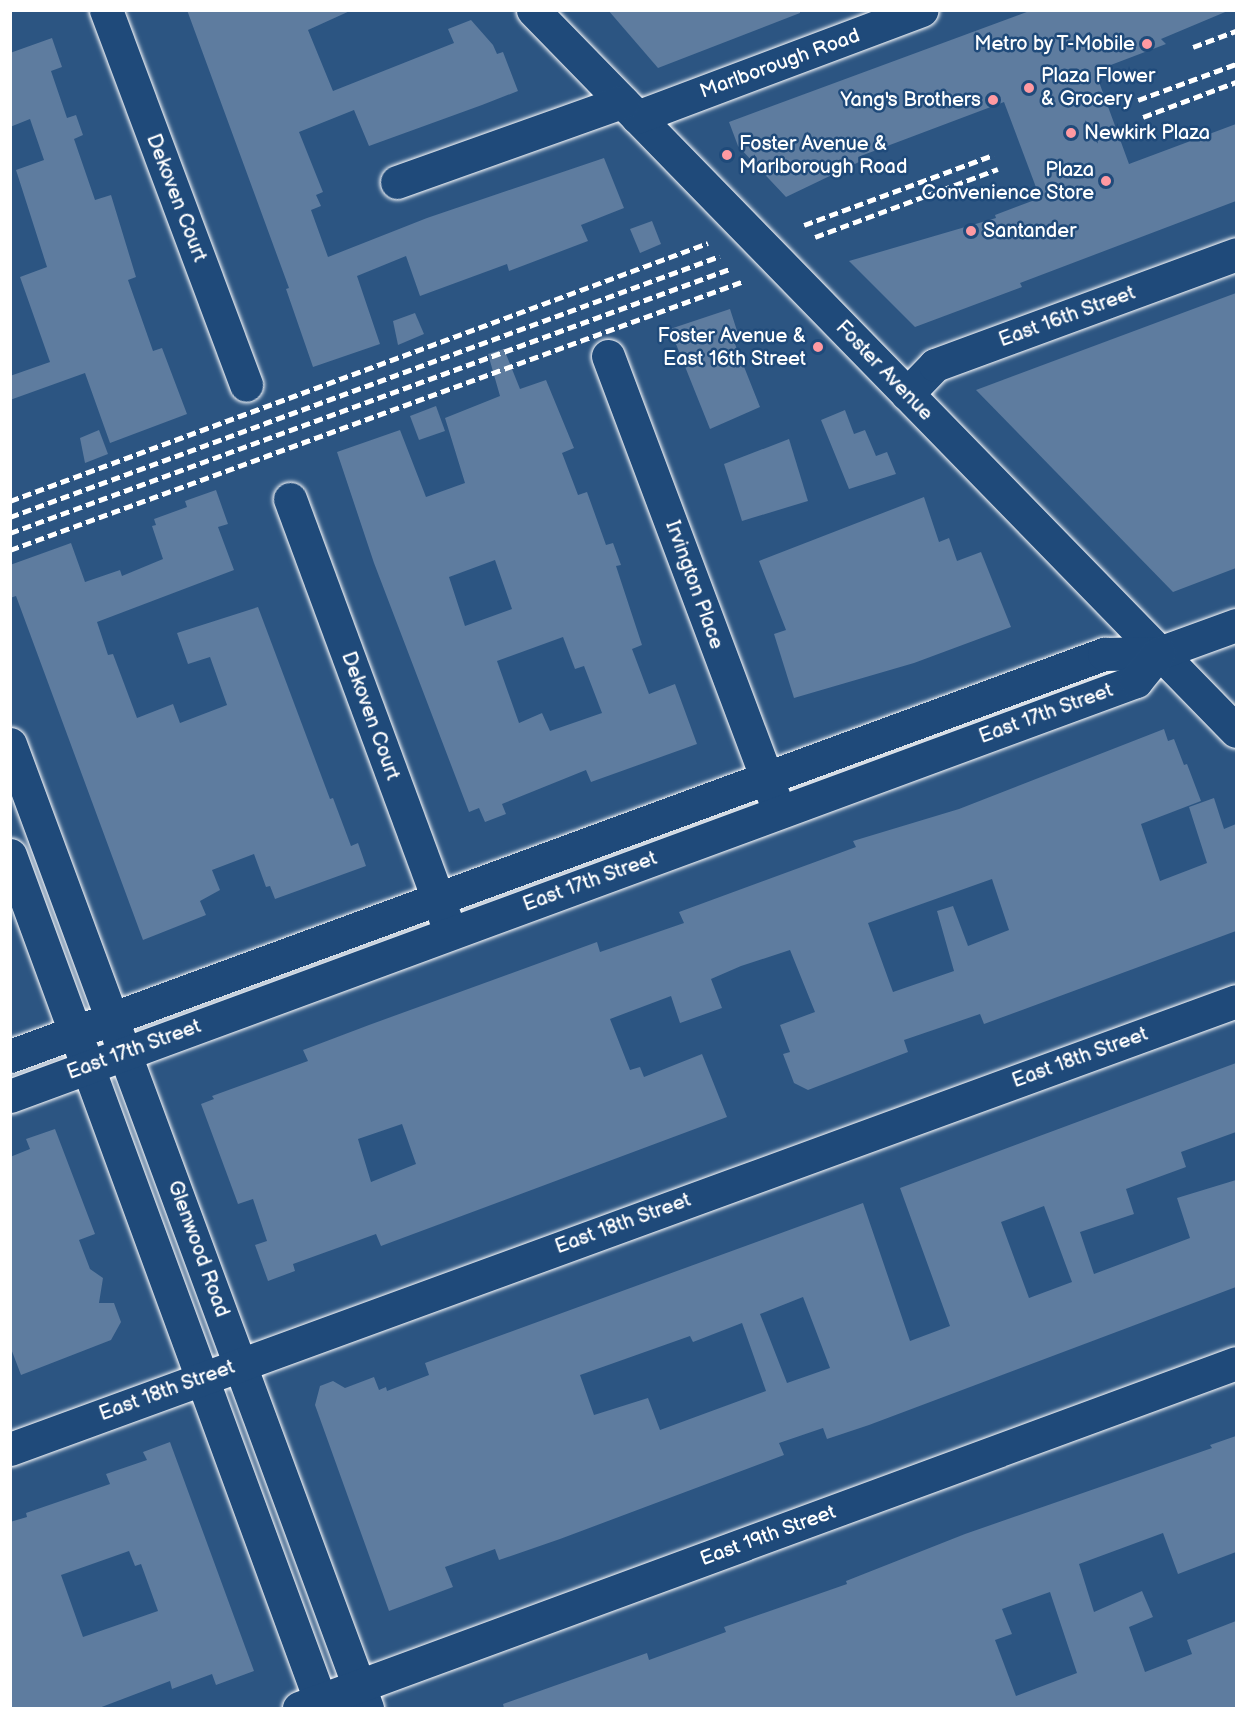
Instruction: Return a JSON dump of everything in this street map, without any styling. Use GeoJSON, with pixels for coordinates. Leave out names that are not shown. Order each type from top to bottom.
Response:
{"type":"FeatureCollection","features":[{"type":"Feature","properties":{"kind":"street","name":"Dekoven Court"},"geometry":{"type":"LineString","coordinates":[[106,10],[246,385]]}},
{"type":"Feature","properties":{"kind":"street","name":"Foster Avenue"},"geometry":{"type":"LineString","coordinates":[[533,10],[1236,731]]}},
{"type":"Feature","properties":{"kind":"street","name":"Marlborough Road"},"geometry":{"type":"LineString","coordinates":[[398,182],[629,109],[922,10]]}},
{"type":"Feature","properties":{"kind":"street","name":"East 16th Street"},"geometry":{"type":"LineString","coordinates":[[907,394],[936,365],[1236,254]]}},
{"type":"Feature","properties":{"kind":"street","name":"Irvington Place"},"geometry":{"type":"LineString","coordinates":[[608,356],[779,813]]}},
{"type":"Feature","properties":{"kind":"street","name":"Dekoven Court"},"geometry":{"type":"LineString","coordinates":[[290,499],[450,933]]}},
{"type":"Feature","properties":{"kind":"street","name":"East 17th Street"},"geometry":{"type":"LineString","coordinates":[[10,1056],[1104,654],[1159,653],[1236,625]]}},
{"type":"Feature","properties":{"kind":"street","name":"East 17th Street"},"geometry":{"type":"LineString","coordinates":[[10,1096],[1136,681],[1159,653]]}},
{"type":"Feature","properties":{"kind":"street","name":"Glenwood Road"},"geometry":{"type":"LineString","coordinates":[[10,744],[19,793],[126,1053],[363,1697]]}},
{"type":"Feature","properties":{"kind":"street","name":"Glenwood Road"},"geometry":{"type":"LineString","coordinates":[[10,855],[203,1378],[314,1706]]}},
{"type":"Feature","properties":{"kind":"street","name":"East 18th Street"},"geometry":{"type":"LineString","coordinates":[[10,1449],[1236,1001]]}},
{"type":"Feature","properties":{"kind":"street","name":"East 19th Street"},"geometry":{"type":"LineString","coordinates":[[314,1706],[363,1697],[1236,1363]]}},
{"type":"Feature","properties":{"kind":"building"},"geometry":{"type":"Polygon","coordinates":[[[187,10],[352,10],[308,30],[333,91],[454,43],[448,29],[471,20],[493,45],[497,54],[503,52],[518,91],[369,146],[354,110],[299,132],[323,192],[316,195],[321,206],[311,210],[328,257],[427,218],[604,158],[624,208],[581,225],[588,241],[509,271],[507,264],[420,296],[406,256],[357,276],[380,344],[313,367],[286,289],[289,288],[187,10]]]}},
{"type":"Feature","properties":{"kind":"building"},"geometry":{"type":"Polygon","coordinates":[[[608,10],[800,10],[800,13],[658,68],[608,10]]]}},
{"type":"Feature","properties":{"kind":"building"},"geometry":{"type":"Polygon","coordinates":[[[1032,10],[1230,10],[1161,39],[1166,44],[1095,71],[1129,164],[1236,124],[1236,201],[1020,283],[1022,287],[915,327],[849,261],[996,218],[995,215],[1040,198],[1004,102],[858,157],[859,162],[786,197],[738,146],[729,122],[1032,10]]]}},
{"type":"Feature","properties":{"kind":"building"},"geometry":{"type":"Polygon","coordinates":[[[52,38],[62,67],[51,71],[67,118],[76,115],[83,135],[74,139],[95,200],[111,195],[136,277],[128,280],[153,351],[162,348],[187,414],[110,443],[85,373],[10,400],[10,376],[50,362],[20,277],[47,267],[16,170],[44,160],[30,119],[10,127],[10,53],[52,38]]]}},
{"type":"Feature","properties":{"kind":"building"},"geometry":{"type":"Polygon","coordinates":[[[652,221],[661,244],[640,253],[630,229],[652,221]]]}},
{"type":"Feature","properties":{"kind":"building"},"geometry":{"type":"Polygon","coordinates":[[[1236,293],[1236,568],[1173,592],[976,390],[1236,293]]]}},
{"type":"Feature","properties":{"kind":"building"},"geometry":{"type":"Polygon","coordinates":[[[730,309],[739,337],[733,339],[760,407],[710,429],[670,329],[730,309]]]}},
{"type":"Feature","properties":{"kind":"building"},"geometry":{"type":"Polygon","coordinates":[[[415,313],[424,334],[398,345],[393,321],[415,313]]]}},
{"type":"Feature","properties":{"kind":"building"},"geometry":{"type":"Polygon","coordinates":[[[504,349],[520,389],[546,380],[574,448],[562,453],[578,495],[587,492],[606,545],[613,543],[621,565],[616,566],[642,645],[632,649],[649,694],[675,684],[697,744],[591,782],[586,770],[502,804],[506,814],[485,822],[479,808],[469,812],[374,563],[337,452],[400,430],[426,497],[465,483],[445,418],[500,396],[488,354],[504,349]],[[495,560],[449,577],[465,626],[512,609],[495,560]],[[563,637],[497,661],[519,723],[542,713],[550,731],[602,713],[584,666],[575,669],[563,637]]]}},
{"type":"Feature","properties":{"kind":"building"},"geometry":{"type":"Polygon","coordinates":[[[436,406],[445,431],[419,440],[410,416],[436,406]]]}},
{"type":"Feature","properties":{"kind":"building"},"geometry":{"type":"Polygon","coordinates":[[[845,410],[854,434],[865,430],[876,456],[887,452],[896,474],[849,489],[821,420],[845,410]]]}},
{"type":"Feature","properties":{"kind":"building"},"geometry":{"type":"Polygon","coordinates":[[[99,430],[108,454],[85,463],[80,438],[99,430]]]}},
{"type":"Feature","properties":{"kind":"building"},"geometry":{"type":"Polygon","coordinates":[[[789,439],[808,501],[742,521],[724,464],[789,439]]]}},
{"type":"Feature","properties":{"kind":"building"},"geometry":{"type":"Polygon","coordinates":[[[216,490],[228,524],[218,527],[234,570],[97,622],[108,655],[113,654],[137,718],[173,704],[180,723],[227,705],[210,657],[188,664],[177,633],[258,607],[330,799],[333,798],[351,846],[358,843],[366,866],[275,899],[270,886],[266,887],[254,854],[212,870],[220,890],[200,901],[206,915],[143,940],[16,596],[10,598],[10,565],[71,543],[85,582],[120,570],[122,576],[163,559],[152,526],[156,525],[154,519],[187,507],[185,501],[216,490]]]}},
{"type":"Feature","properties":{"kind":"building"},"geometry":{"type":"Polygon","coordinates":[[[924,497],[939,542],[949,538],[957,561],[981,552],[1011,627],[914,663],[794,698],[774,634],[786,630],[759,561],[924,497]]]}},
{"type":"Feature","properties":{"kind":"building"},"geometry":{"type":"Polygon","coordinates":[[[1164,729],[1168,741],[1174,739],[1184,765],[1187,764],[1201,801],[1141,824],[1160,881],[1207,863],[1189,807],[1214,798],[1224,829],[1236,824],[1236,931],[984,1024],[980,1014],[904,1040],[908,1052],[808,1090],[794,1083],[783,1054],[790,1052],[780,1025],[815,1012],[790,950],[741,966],[711,979],[722,1008],[680,1023],[671,996],[610,1019],[630,1070],[640,1067],[644,1077],[702,1054],[727,1117],[381,1246],[376,1234],[293,1264],[295,1271],[268,1281],[255,1245],[267,1241],[253,1199],[238,1204],[201,1104],[214,1099],[212,1096],[308,1061],[303,1050],[597,942],[600,952],[684,923],[679,912],[856,847],[853,841],[959,809],[1164,729]],[[992,879],[868,923],[893,992],[954,971],[937,911],[953,906],[968,946],[1009,930],[992,879]],[[402,1124],[358,1139],[371,1182],[416,1164],[402,1124]]]}},
{"type":"Feature","properties":{"kind":"building"},"geometry":{"type":"Polygon","coordinates":[[[1236,1063],[1236,1132],[1181,1152],[1186,1167],[1126,1189],[1134,1214],[1080,1232],[1094,1274],[1190,1238],[1177,1198],[1236,1180],[1236,1287],[869,1425],[827,1439],[823,1428],[779,1443],[784,1455],[560,1539],[499,1560],[495,1549],[445,1567],[453,1587],[389,1611],[315,1405],[320,1386],[333,1381],[345,1388],[374,1377],[379,1390],[386,1387],[387,1391],[429,1375],[425,1363],[863,1203],[910,1341],[950,1326],[900,1188],[1236,1063]],[[1044,1206],[1001,1222],[1029,1298],[1072,1282],[1044,1206]],[[803,1297],[760,1314],[787,1383],[830,1368],[803,1297]],[[742,1323],[693,1342],[690,1336],[580,1375],[594,1415],[648,1398],[660,1430],[766,1391],[742,1323]]]}},
{"type":"Feature","properties":{"kind":"building"},"geometry":{"type":"Polygon","coordinates":[[[55,1129],[95,1234],[79,1240],[90,1269],[103,1278],[99,1303],[114,1303],[121,1322],[111,1340],[21,1375],[10,1346],[10,1157],[30,1149],[26,1139],[55,1129]]]}},
{"type":"Feature","properties":{"kind":"building"},"geometry":{"type":"Polygon","coordinates":[[[1236,1436],[1236,1552],[1178,1574],[1163,1533],[1079,1564],[1094,1612],[1142,1591],[1153,1617],[1129,1627],[1145,1672],[1192,1654],[1187,1640],[1236,1621],[1236,1708],[504,1708],[503,1704],[647,1653],[649,1660],[726,1632],[724,1627],[847,1584],[846,1581],[965,1534],[1212,1448],[1210,1445],[1236,1436]],[[1050,1592],[1002,1609],[1012,1634],[995,1640],[1016,1696],[1077,1673],[1050,1592]]]}},
{"type":"Feature","properties":{"kind":"building"},"geometry":{"type":"Polygon","coordinates":[[[170,1442],[254,1671],[216,1685],[212,1674],[172,1689],[170,1681],[99,1708],[10,1708],[10,1522],[27,1517],[26,1513],[110,1484],[106,1474],[147,1460],[143,1452],[170,1442]],[[129,1551],[61,1575],[83,1637],[158,1611],[141,1564],[135,1566],[129,1551]]]}},
{"type":"Feature","properties":{"kind":"railway"},"geometry":{"type":"LineString","coordinates":[[1193,47],[1236,31]]}},
{"type":"Feature","properties":{"kind":"railway"},"geometry":{"type":"LineString","coordinates":[[1138,100],[1236,64]]}},
{"type":"Feature","properties":{"kind":"railway"},"geometry":{"type":"LineString","coordinates":[[1143,117],[1236,82]]}},
{"type":"Feature","properties":{"kind":"railway"},"geometry":{"type":"LineString","coordinates":[[804,225],[993,155]]}},
{"type":"Feature","properties":{"kind":"railway"},"geometry":{"type":"LineString","coordinates":[[815,237],[998,169]]}},
{"type":"Feature","properties":{"kind":"railway"},"geometry":{"type":"LineString","coordinates":[[10,501],[708,243]]}},
{"type":"Feature","properties":{"kind":"railway"},"geometry":{"type":"LineString","coordinates":[[10,517],[720,256]]}},
{"type":"Feature","properties":{"kind":"railway"},"geometry":{"type":"LineString","coordinates":[[10,533],[732,268]]}},
{"type":"Feature","properties":{"kind":"railway"},"geometry":{"type":"LineString","coordinates":[[10,550],[744,281]]}},
{"type":"Feature","properties":{"kind":"place","name":"Metro by T-Mobile"},"geometry":{"type":"Point","coordinates":[1147,44]}},
{"type":"Feature","properties":{"kind":"place","name":"Plaza Flower & Grocery"},"geometry":{"type":"Point","coordinates":[1029,88]}},
{"type":"Feature","properties":{"kind":"place","name":"Yang's Brothers"},"geometry":{"type":"Point","coordinates":[993,100]}},
{"type":"Feature","properties":{"kind":"place","name":"Newkirk Plaza"},"geometry":{"type":"Point","coordinates":[1071,133]}},
{"type":"Feature","properties":{"kind":"place","name":"Foster Avenue & Marlborough Road"},"geometry":{"type":"Point","coordinates":[727,155]}},
{"type":"Feature","properties":{"kind":"place","name":"Plaza Convenience Store"},"geometry":{"type":"Point","coordinates":[1106,181]}},
{"type":"Feature","properties":{"kind":"place","name":"Santander"},"geometry":{"type":"Point","coordinates":[971,231]}},
{"type":"Feature","properties":{"kind":"place","name":"Foster Avenue & East 16th Street"},"geometry":{"type":"Point","coordinates":[818,347]}}]}
